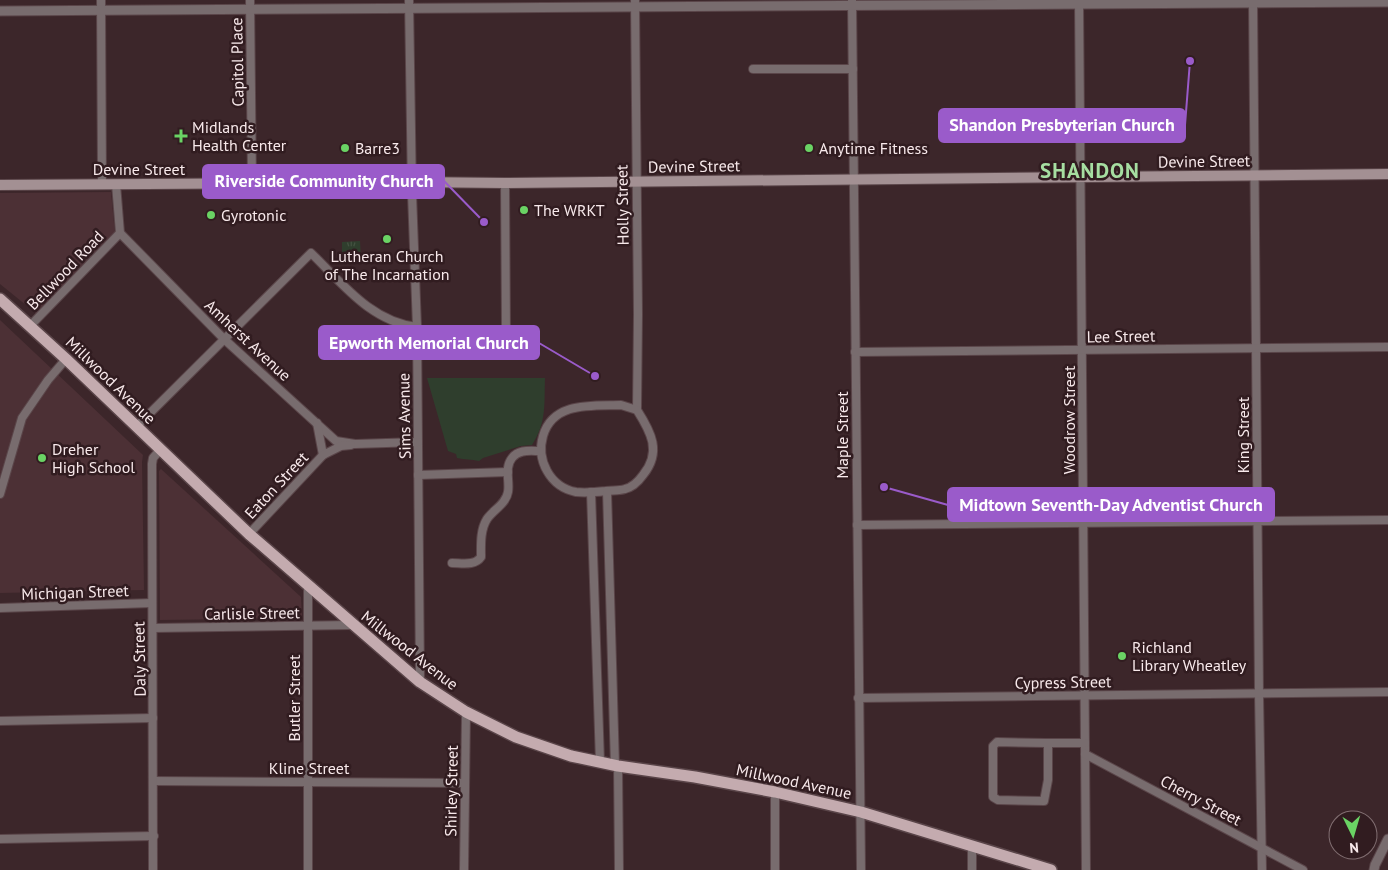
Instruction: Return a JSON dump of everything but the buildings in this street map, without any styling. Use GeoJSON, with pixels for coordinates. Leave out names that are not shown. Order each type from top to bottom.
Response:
{"type":"FeatureCollection","features":[{"type":"Feature","properties":{"kind":"main road","name":"Devine Street"},"geometry":{"type":"LineString","coordinates":[[0,185],[505,183],[1388,174]]}},
{"type":"Feature","properties":{"kind":"main road","name":"Millwood Avenue"},"geometry":{"type":"LineString","coordinates":[[0,299],[66,359],[249,534],[420,682],[466,712],[516,737],[571,756],[616,766],[695,777],[775,792],[861,812],[1051,870]]}},
{"type":"Feature","properties":{"kind":"street"},"geometry":{"type":"LineString","coordinates":[[101,0],[102,184]]}},
{"type":"Feature","properties":{"kind":"street","name":"Woodrow Street"},"geometry":{"type":"LineString","coordinates":[[1079,2],[1086,870]]}},
{"type":"Feature","properties":{"kind":"street","name":"King Street"},"geometry":{"type":"LineString","coordinates":[[1253,2],[1258,694],[1262,870]]}},
{"type":"Feature","properties":{"kind":"street"},"geometry":{"type":"LineString","coordinates":[[0,10],[101,10],[250,4],[1388,2]]}},
{"type":"Feature","properties":{"kind":"street","name":"Holly Street"},"geometry":{"type":"LineString","coordinates":[[635,3],[637,410]]}},
{"type":"Feature","properties":{"kind":"street","name":"Maple Street"},"geometry":{"type":"LineString","coordinates":[[852,3],[861,870]]}},
{"type":"Feature","properties":{"kind":"street","name":"Capitol Place"},"geometry":{"type":"LineString","coordinates":[[250,4],[252,184]]}},
{"type":"Feature","properties":{"kind":"street","name":"Sims Avenue"},"geometry":{"type":"LineString","coordinates":[[409,4],[417,327],[420,682]]}},
{"type":"Feature","properties":{"kind":"street"},"geometry":{"type":"LineString","coordinates":[[753,69],[853,69]]}},
{"type":"Feature","properties":{"kind":"street"},"geometry":{"type":"LineString","coordinates":[[505,183],[506,334]]}},
{"type":"Feature","properties":{"kind":"street"},"geometry":{"type":"LineString","coordinates":[[116,184],[120,234]]}},
{"type":"Feature","properties":{"kind":"street","name":"Bellwood Road"},"geometry":{"type":"LineString","coordinates":[[30,326],[120,234]]}},
{"type":"Feature","properties":{"kind":"street","name":"Amherst Avenue"},"geometry":{"type":"LineString","coordinates":[[120,234],[224,339],[336,440],[355,444],[418,442]]}},
{"type":"Feature","properties":{"kind":"street"},"geometry":{"type":"LineString","coordinates":[[136,427],[311,253],[358,300],[386,319],[399,325],[417,327]]}},
{"type":"Feature","properties":{"kind":"street","name":"Lee Street"},"geometry":{"type":"LineString","coordinates":[[855,352],[1388,347]]}},
{"type":"Feature","properties":{"kind":"street"},"geometry":{"type":"LineString","coordinates":[[0,494],[22,418],[53,372],[66,359]]}},
{"type":"Feature","properties":{"kind":"street"},"geometry":{"type":"LineString","coordinates":[[621,405],[637,410],[650,430],[654,455],[649,469],[637,483],[625,489],[575,492],[556,482],[549,474],[543,464],[540,450],[546,428],[561,412],[572,407],[621,405]]}},
{"type":"Feature","properties":{"kind":"street"},"geometry":{"type":"LineString","coordinates":[[317,423],[323,455],[341,446],[355,444]]}},
{"type":"Feature","properties":{"kind":"street","name":"Daly Street"},"geometry":{"type":"LineString","coordinates":[[153,870],[152,464],[153,458],[160,450]]}},
{"type":"Feature","properties":{"kind":"street"},"geometry":{"type":"LineString","coordinates":[[452,563],[476,563],[479,560],[481,557],[481,535],[487,520],[504,502],[508,493],[510,460],[518,452],[540,450]]}},
{"type":"Feature","properties":{"kind":"street","name":"Eaton Street"},"geometry":{"type":"LineString","coordinates":[[249,534],[323,455]]}},
{"type":"Feature","properties":{"kind":"street"},"geometry":{"type":"LineString","coordinates":[[418,475],[508,472]]}},
{"type":"Feature","properties":{"kind":"street"},"geometry":{"type":"LineString","coordinates":[[607,491],[619,870]]}},
{"type":"Feature","properties":{"kind":"street"},"geometry":{"type":"LineString","coordinates":[[591,492],[600,762]]}},
{"type":"Feature","properties":{"kind":"street"},"geometry":{"type":"LineString","coordinates":[[857,525],[1388,520]]}},
{"type":"Feature","properties":{"kind":"street","name":"Butler Street"},"geometry":{"type":"LineString","coordinates":[[308,586],[308,870]]}},
{"type":"Feature","properties":{"kind":"street","name":"Michigan Street"},"geometry":{"type":"LineString","coordinates":[[0,608],[152,603]]}},
{"type":"Feature","properties":{"kind":"street","name":"Carlisle Street"},"geometry":{"type":"LineString","coordinates":[[153,628],[352,625]]}},
{"type":"Feature","properties":{"kind":"street","name":"Cypress Street"},"geometry":{"type":"LineString","coordinates":[[858,698],[1388,692]]}},
{"type":"Feature","properties":{"kind":"street","name":"Shirley Street"},"geometry":{"type":"LineString","coordinates":[[464,870],[466,712]]}},
{"type":"Feature","properties":{"kind":"street"},"geometry":{"type":"LineString","coordinates":[[0,721],[153,718]]}},
{"type":"Feature","properties":{"kind":"street"},"geometry":{"type":"LineString","coordinates":[[1048,743],[1048,780],[1044,802],[998,800],[993,797],[993,746],[997,742],[1085,743]]}},
{"type":"Feature","properties":{"kind":"street","name":"Cherry Street"},"geometry":{"type":"LineString","coordinates":[[1085,754],[1303,870]]}},
{"type":"Feature","properties":{"kind":"street","name":"Kline Street"},"geometry":{"type":"LineString","coordinates":[[153,781],[464,784]]}},
{"type":"Feature","properties":{"kind":"street"},"geometry":{"type":"LineString","coordinates":[[775,792],[775,870]]}},
{"type":"Feature","properties":{"kind":"street"},"geometry":{"type":"LineString","coordinates":[[0,839],[154,836]]}},
{"type":"Feature","properties":{"kind":"street"},"geometry":{"type":"LineString","coordinates":[[1374,870],[1388,839]]}},
{"type":"Feature","properties":{"kind":"street"},"geometry":{"type":"LineString","coordinates":[[972,846],[972,870]]}},
{"type":"Feature","properties":{"kind":"shaded area"},"geometry":{"type":"Polygon","coordinates":[[[111,192],[115,234],[37,314],[0,284],[0,193],[111,192]]]}},
{"type":"Feature","properties":{"kind":"shaded area","name":"Dreher High School"},"geometry":{"type":"Polygon","coordinates":[[[0,320],[143,455],[144,590],[0,593],[0,320]]]}},
{"type":"Feature","properties":{"kind":"shaded area"},"geometry":{"type":"Polygon","coordinates":[[[161,469],[301,597],[302,618],[160,620],[159,471],[161,469]]]}},
{"type":"Feature","properties":{"kind":"green space"},"geometry":{"type":"Polygon","coordinates":[[[360,241],[361,261],[347,261],[342,255],[342,242],[360,241]]]}},
{"type":"Feature","properties":{"kind":"green space"},"geometry":{"type":"Polygon","coordinates":[[[427,378],[545,378],[542,421],[537,437],[532,445],[521,446],[479,461],[457,458],[456,454],[448,451],[427,378]]]}},
{"type":"Feature","properties":{"kind":"place","name":"Shandon Presbyterian Church"},"geometry":{"type":"Point","coordinates":[1190,61]}},
{"type":"Feature","properties":{"kind":"place","name":"Midlands Health Center"},"geometry":{"type":"Point","coordinates":[181,136]}},
{"type":"Feature","properties":{"kind":"place","name":"Barre3"},"geometry":{"type":"Point","coordinates":[345,148]}},
{"type":"Feature","properties":{"kind":"place","name":"Anytime Fitness"},"geometry":{"type":"Point","coordinates":[809,148]}},
{"type":"Feature","properties":{"kind":"place","name":"The WRKT"},"geometry":{"type":"Point","coordinates":[524,210]}},
{"type":"Feature","properties":{"kind":"place","name":"Gyrotonic"},"geometry":{"type":"Point","coordinates":[211,215]}},
{"type":"Feature","properties":{"kind":"place","name":"Riverside Community Church"},"geometry":{"type":"Point","coordinates":[484,222]}},
{"type":"Feature","properties":{"kind":"place","name":"Lutheran Church of The Incarnation"},"geometry":{"type":"Point","coordinates":[387,239]}},
{"type":"Feature","properties":{"kind":"place","name":"Epworth Memorial Church"},"geometry":{"type":"Point","coordinates":[595,376]}},
{"type":"Feature","properties":{"kind":"place","name":"Dreher High School"},"geometry":{"type":"Point","coordinates":[42,458]}},
{"type":"Feature","properties":{"kind":"place","name":"Midtown Seventh-Day Adventist Church"},"geometry":{"type":"Point","coordinates":[884,487]}},
{"type":"Feature","properties":{"kind":"place","name":"Richland Library Wheatley"},"geometry":{"type":"Point","coordinates":[1122,656]}},
{"type":"Feature","properties":{"kind":"district","name":"SHANDON"},"geometry":{"type":"Point","coordinates":[1090,170]}}]}
